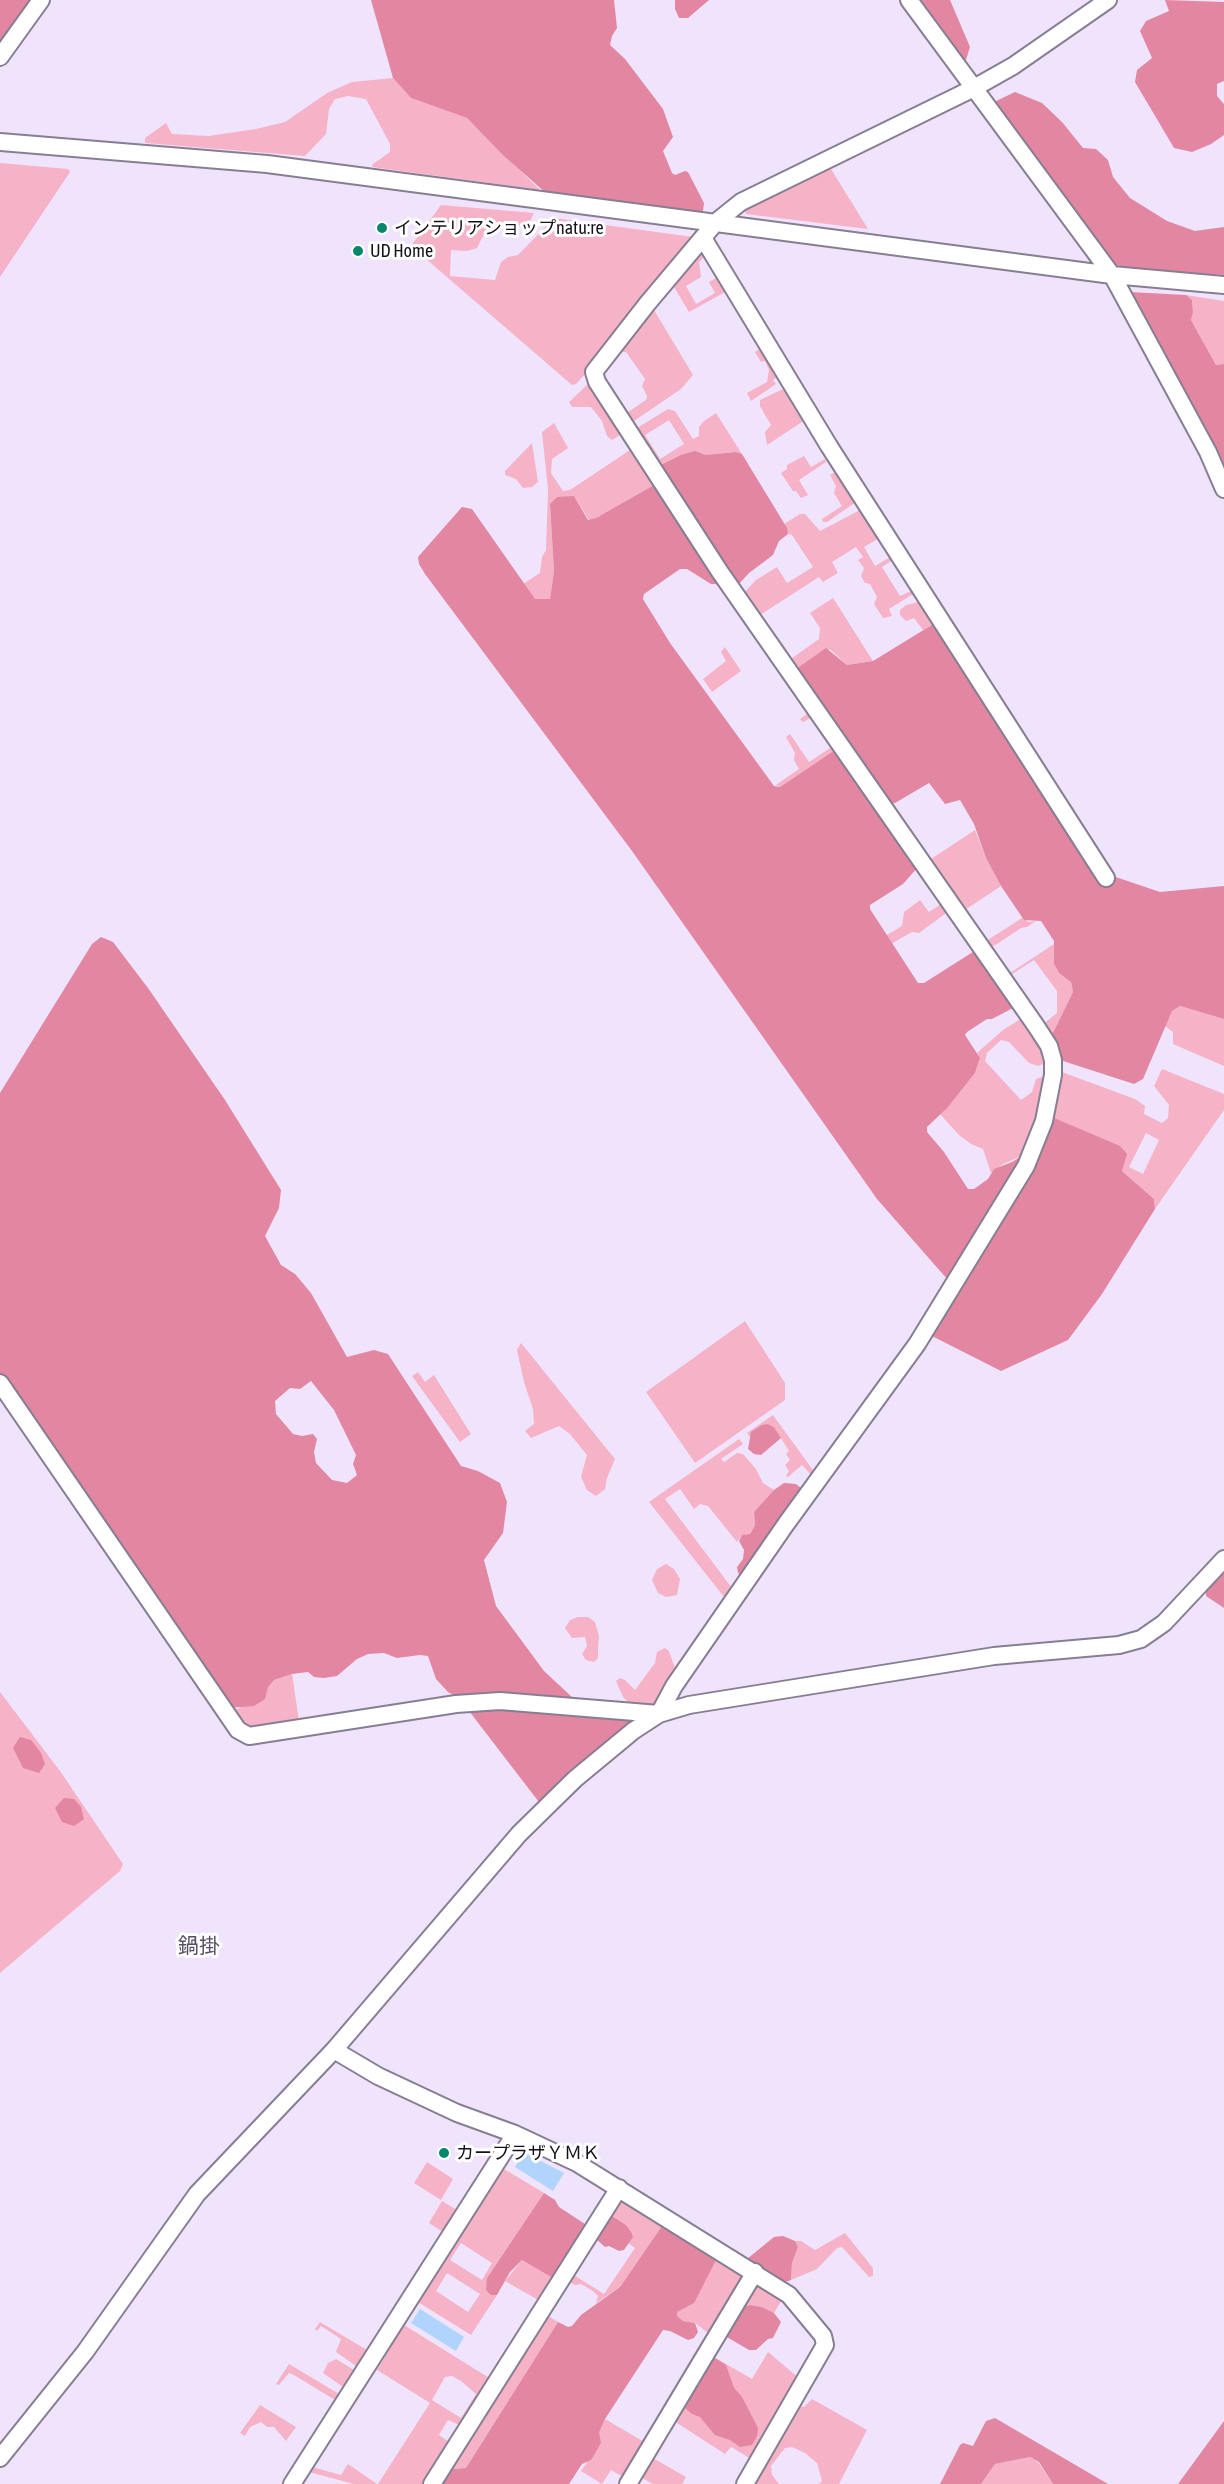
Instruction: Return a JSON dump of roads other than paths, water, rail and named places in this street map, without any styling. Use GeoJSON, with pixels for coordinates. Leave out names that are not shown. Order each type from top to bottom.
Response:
{"type":"FeatureCollection","features":[{"type":"Feature","properties":{"kind":"street"},"geometry":{"type":"LineString","coordinates":[[0,57],[41,0]]}},
{"type":"Feature","properties":{"kind":"street"},"geometry":{"type":"LineString","coordinates":[[909,0],[1112,275],[1208,452],[1224,489]]}},
{"type":"Feature","properties":{"kind":"street"},"geometry":{"type":"LineString","coordinates":[[659,1714],[674,1686],[773,1543],[917,1344],[1026,1166],[1044,1120],[1053,1075],[1053,1060],[1049,1046],[720,572],[597,382],[594,372],[716,222],[741,202],[974,88],[1013,66],[1108,0]]}},
{"type":"Feature","properties":{"kind":"street"},"geometry":{"type":"LineString","coordinates":[[0,142],[267,164],[1112,275],[1224,285]]}},
{"type":"Feature","properties":{"kind":"street"},"geometry":{"type":"LineString","coordinates":[[703,238],[834,454],[1107,878]]}},
{"type":"Feature","properties":{"kind":"street"},"geometry":{"type":"LineString","coordinates":[[0,1383],[238,1730],[249,1736],[456,1704],[500,1701],[659,1714]]}},
{"type":"Feature","properties":{"kind":"street"},"geometry":{"type":"LineString","coordinates":[[0,2458],[85,2352],[197,2194],[334,2050],[519,1834],[575,1779],[633,1731],[659,1714],[689,1705],[994,1656],[1119,1645],[1141,1639],[1164,1623],[1224,1559]]}},
{"type":"Feature","properties":{"kind":"street"},"geometry":{"type":"LineString","coordinates":[[334,2050],[378,2076],[457,2113],[515,2134],[577,2163],[789,2295],[823,2336],[825,2345],[745,2484]]}},
{"type":"Feature","properties":{"kind":"street"},"geometry":{"type":"LineString","coordinates":[[292,2484],[515,2134]]}},
{"type":"Feature","properties":{"kind":"street"},"geometry":{"type":"LineString","coordinates":[[432,2484],[619,2188]]}},
{"type":"Feature","properties":{"kind":"street"},"geometry":{"type":"LineString","coordinates":[[628,2484],[755,2272]]}},
{"type":"Feature","properties":{"kind":"water"},"geometry":{"type":"Polygon","coordinates":[[[527,2154],[564,2173],[553,2191],[515,2167],[520,2158],[527,2154]]]}},
{"type":"Feature","properties":{"kind":"water"},"geometry":{"type":"Polygon","coordinates":[[[420,2309],[464,2337],[456,2351],[411,2323],[420,2309]]]}},
{"type":"Feature","properties":{"kind":"place","name":"インテリアショップnatu:re"},"geometry":{"type":"Point","coordinates":[382,228]}},
{"type":"Feature","properties":{"kind":"place","name":"UD Home"},"geometry":{"type":"Point","coordinates":[358,251]}},
{"type":"Feature","properties":{"kind":"place","name":"カープラザＹＭＫ"},"geometry":{"type":"Point","coordinates":[444,2153]}},
{"type":"Feature","properties":{"kind":"district","name":"鍋掛"},"geometry":{"type":"Point","coordinates":[199,1946]}}]}
